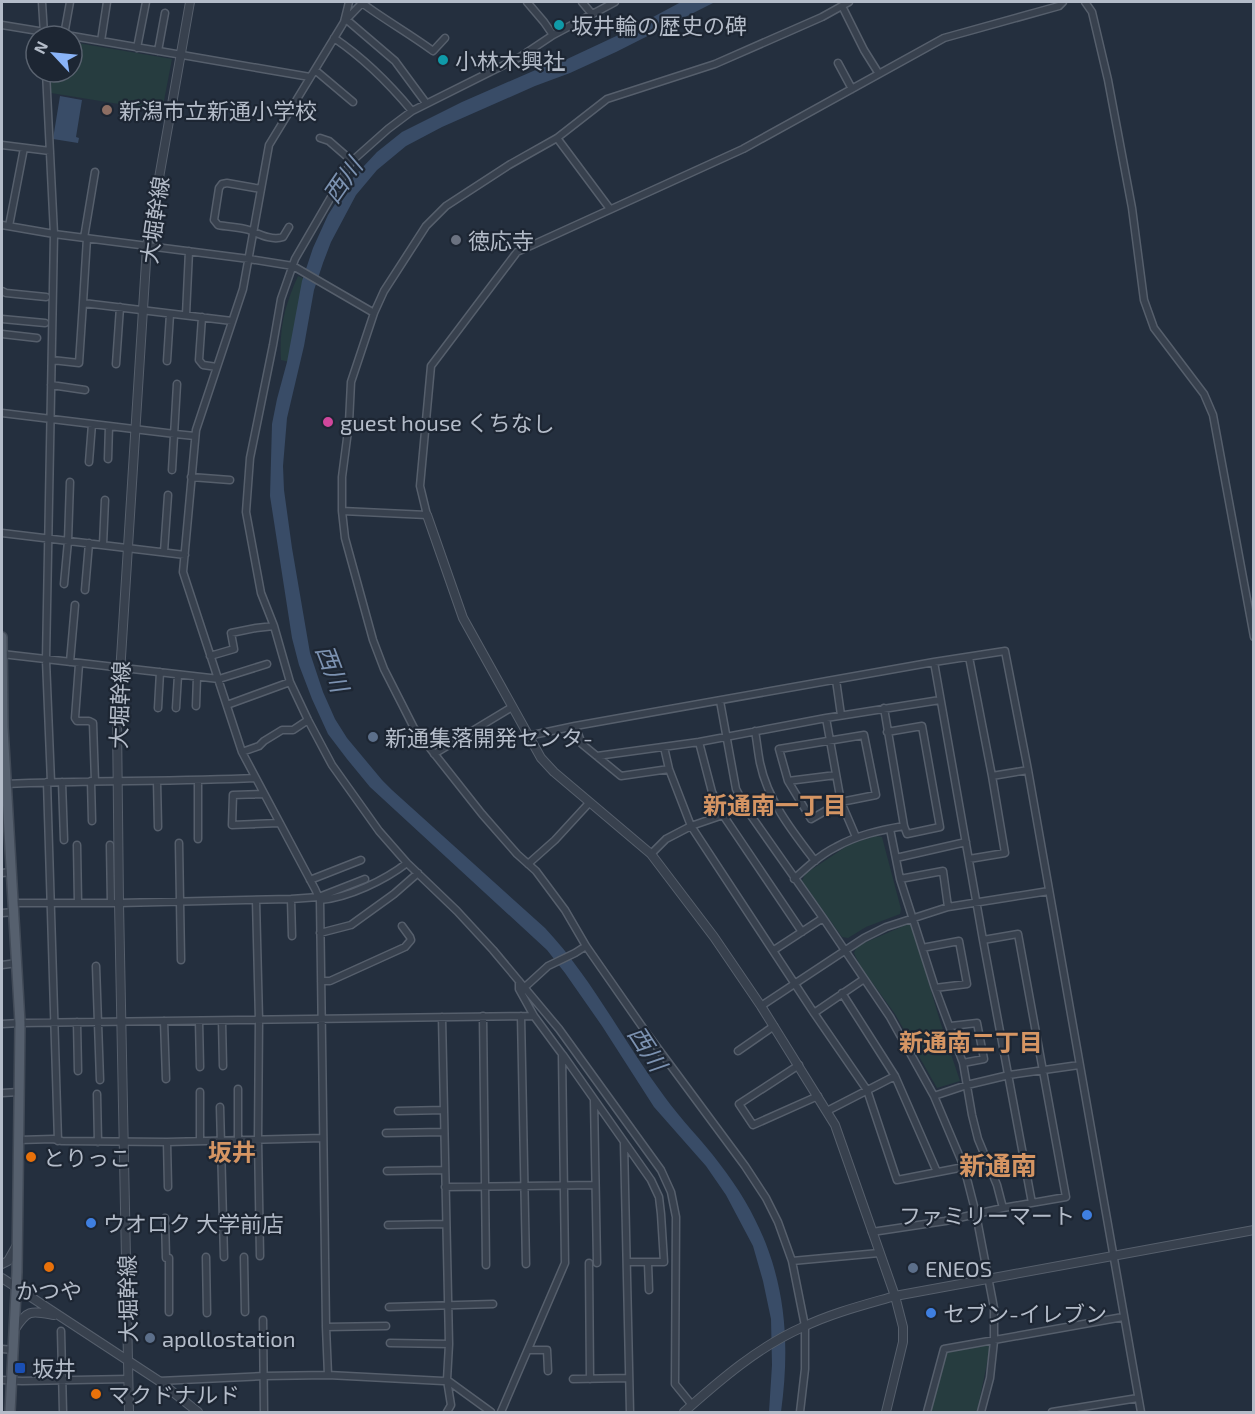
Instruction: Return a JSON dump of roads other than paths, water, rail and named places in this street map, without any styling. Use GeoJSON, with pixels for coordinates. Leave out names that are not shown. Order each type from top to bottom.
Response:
{"type":"FeatureCollection","features":[{"type":"Feature","properties":{"kind":"main road"},"geometry":{"type":"LineString","coordinates":[[2,637],[6,873],[13,908],[20,1023],[15,1329],[10,1413]]}},
{"type":"Feature","properties":{"kind":"street"},"geometry":{"type":"LineString","coordinates":[[42,2],[43,24]]}},
{"type":"Feature","properties":{"kind":"street"},"geometry":{"type":"LineString","coordinates":[[69,24],[70,2]]}},
{"type":"Feature","properties":{"kind":"street"},"geometry":{"type":"LineString","coordinates":[[100,41],[107,2]]}},
{"type":"Feature","properties":{"kind":"street"},"geometry":{"type":"LineString","coordinates":[[137,48],[146,2]]}},
{"type":"Feature","properties":{"kind":"street","name":"大堀幹線"},"geometry":{"type":"LineString","coordinates":[[129,1413],[122,1022],[115,903],[117,721],[147,246],[190,2]]}},
{"type":"Feature","properties":{"kind":"street"},"geometry":{"type":"LineString","coordinates":[[346,21],[349,2]]}},
{"type":"Feature","properties":{"kind":"street"},"geometry":{"type":"LineString","coordinates":[[328,1375],[319,898],[242,752],[183,572],[184,555],[195,436],[243,289],[269,145],[334,38],[363,2],[433,51],[445,38]]}},
{"type":"Feature","properties":{"kind":"street"},"geometry":{"type":"LineString","coordinates":[[527,2],[553,35]]}},
{"type":"Feature","properties":{"kind":"street"},"geometry":{"type":"LineString","coordinates":[[582,2],[592,14]]}},
{"type":"Feature","properties":{"kind":"street"},"geometry":{"type":"LineString","coordinates":[[615,2],[553,35],[520,57],[411,111],[352,162],[305,242],[281,299],[250,458],[246,512],[261,593],[274,626],[290,682],[332,765],[379,831],[407,863],[457,911],[525,987],[559,1029],[661,1170],[670,1192],[676,1217],[675,1384],[692,1406]]}},
{"type":"Feature","properties":{"kind":"street"},"geometry":{"type":"LineString","coordinates":[[800,1413],[805,1369],[805,1326],[792,1262],[778,1222],[745,1166],[648,1035],[586,946],[565,910],[536,871],[517,854],[482,814],[414,728],[384,669],[373,640],[345,538],[342,477],[349,423],[351,382],[374,313],[384,291],[426,226],[446,207],[509,165],[557,138],[607,99],[715,64],[822,17],[849,2]]}},
{"type":"Feature","properties":{"kind":"street"},"geometry":{"type":"LineString","coordinates":[[885,1413],[903,1342],[903,1327],[895,1296],[835,1125],[761,1006],[714,937],[651,854],[554,772],[542,758],[463,618],[427,515],[420,486],[431,366],[517,252],[743,149],[944,38],[1059,6],[1063,2]]}},
{"type":"Feature","properties":{"kind":"street"},"geometry":{"type":"LineString","coordinates":[[1085,2],[1092,12],[1112,101],[1132,208],[1144,300],[1154,328],[1204,394],[1213,415],[1254,637]]}},
{"type":"Feature","properties":{"kind":"street"},"geometry":{"type":"LineString","coordinates":[[842,6],[879,74]]}},
{"type":"Feature","properties":{"kind":"street"},"geometry":{"type":"LineString","coordinates":[[158,51],[165,14]]}},
{"type":"Feature","properties":{"kind":"street"},"geometry":{"type":"LineString","coordinates":[[346,21],[395,61],[426,103]]}},
{"type":"Feature","properties":{"kind":"street"},"geometry":{"type":"LineString","coordinates":[[2,24],[24,29]]}},
{"type":"Feature","properties":{"kind":"street"},"geometry":{"type":"LineString","coordinates":[[84,38],[310,77]]}},
{"type":"Feature","properties":{"kind":"street"},"geometry":{"type":"LineString","coordinates":[[334,38],[362,58],[396,91],[411,111]]}},
{"type":"Feature","properties":{"kind":"street"},"geometry":{"type":"LineString","coordinates":[[838,63],[852,89]]}},
{"type":"Feature","properties":{"kind":"street"},"geometry":{"type":"LineString","coordinates":[[315,70],[353,102]]}},
{"type":"Feature","properties":{"kind":"street"},"geometry":{"type":"LineString","coordinates":[[47,84],[54,234],[46,660],[58,1141]]}},
{"type":"Feature","properties":{"kind":"street"},"geometry":{"type":"LineString","coordinates":[[320,138],[328,141],[352,162]]}},
{"type":"Feature","properties":{"kind":"street"},"geometry":{"type":"LineString","coordinates":[[557,138],[610,209]]}},
{"type":"Feature","properties":{"kind":"street"},"geometry":{"type":"LineString","coordinates":[[2,145],[50,151]]}},
{"type":"Feature","properties":{"kind":"street"},"geometry":{"type":"LineString","coordinates":[[24,147],[5,226],[293,266],[374,313]]}},
{"type":"Feature","properties":{"kind":"street"},"geometry":{"type":"LineString","coordinates":[[52,360],[79,363],[85,238],[95,172]]}},
{"type":"Feature","properties":{"kind":"street"},"geometry":{"type":"LineString","coordinates":[[261,189],[222,184],[219,188],[215,223],[279,238],[283,237],[289,227]]}},
{"type":"Feature","properties":{"kind":"street"},"geometry":{"type":"LineString","coordinates":[[186,315],[189,251]]}},
{"type":"Feature","properties":{"kind":"street"},"geometry":{"type":"LineString","coordinates":[[2,291],[46,297]]}},
{"type":"Feature","properties":{"kind":"street"},"geometry":{"type":"LineString","coordinates":[[83,303],[232,321]]}},
{"type":"Feature","properties":{"kind":"street"},"geometry":{"type":"LineString","coordinates":[[116,364],[120,308]]}},
{"type":"Feature","properties":{"kind":"street"},"geometry":{"type":"LineString","coordinates":[[167,361],[170,314]]}},
{"type":"Feature","properties":{"kind":"street"},"geometry":{"type":"LineString","coordinates":[[202,317],[199,360],[203,365],[217,367]]}},
{"type":"Feature","properties":{"kind":"street"},"geometry":{"type":"LineString","coordinates":[[2,319],[45,323]]}},
{"type":"Feature","properties":{"kind":"street"},"geometry":{"type":"LineString","coordinates":[[2,334],[37,338]]}},
{"type":"Feature","properties":{"kind":"street"},"geometry":{"type":"LineString","coordinates":[[172,470],[177,384]]}},
{"type":"Feature","properties":{"kind":"street"},"geometry":{"type":"LineString","coordinates":[[51,385],[85,390]]}},
{"type":"Feature","properties":{"kind":"street"},"geometry":{"type":"LineString","coordinates":[[2,413],[195,436]]}},
{"type":"Feature","properties":{"kind":"street"},"geometry":{"type":"LineString","coordinates":[[89,462],[92,424]]}},
{"type":"Feature","properties":{"kind":"street"},"geometry":{"type":"LineString","coordinates":[[108,459],[109,426]]}},
{"type":"Feature","properties":{"kind":"street"},"geometry":{"type":"LineString","coordinates":[[191,477],[230,480]]}},
{"type":"Feature","properties":{"kind":"street"},"geometry":{"type":"LineString","coordinates":[[64,584],[70,482]]}},
{"type":"Feature","properties":{"kind":"street"},"geometry":{"type":"LineString","coordinates":[[164,552],[168,495]]}},
{"type":"Feature","properties":{"kind":"street"},"geometry":{"type":"LineString","coordinates":[[103,545],[105,500]]}},
{"type":"Feature","properties":{"kind":"street"},"geometry":{"type":"LineString","coordinates":[[342,511],[427,515]]}},
{"type":"Feature","properties":{"kind":"street"},"geometry":{"type":"LineString","coordinates":[[2,533],[184,555]]}},
{"type":"Feature","properties":{"kind":"street"},"geometry":{"type":"LineString","coordinates":[[85,590],[88,543]]}},
{"type":"Feature","properties":{"kind":"street"},"geometry":{"type":"LineString","coordinates":[[70,662],[75,605]]}},
{"type":"Feature","properties":{"kind":"street"},"geometry":{"type":"LineString","coordinates":[[210,656],[234,648],[231,633],[274,626]]}},
{"type":"Feature","properties":{"kind":"street"},"geometry":{"type":"LineString","coordinates":[[528,735],[1005,651],[1141,1413]]}},
{"type":"Feature","properties":{"kind":"street"},"geometry":{"type":"LineString","coordinates":[[2,654],[219,679],[267,664]]}},
{"type":"Feature","properties":{"kind":"street"},"geometry":{"type":"LineString","coordinates":[[969,657],[1005,853],[969,859]]}},
{"type":"Feature","properties":{"kind":"street"},"geometry":{"type":"LineString","coordinates":[[934,662],[1032,1203]]}},
{"type":"Feature","properties":{"kind":"street"},"geometry":{"type":"LineString","coordinates":[[79,664],[75,718],[93,723],[92,821]]}},
{"type":"Feature","properties":{"kind":"street"},"geometry":{"type":"LineString","coordinates":[[158,708],[160,672]]}},
{"type":"Feature","properties":{"kind":"street"},"geometry":{"type":"LineString","coordinates":[[176,708],[178,675]]}},
{"type":"Feature","properties":{"kind":"street"},"geometry":{"type":"LineString","coordinates":[[196,706],[197,677]]}},
{"type":"Feature","properties":{"kind":"street"},"geometry":{"type":"LineString","coordinates":[[836,680],[841,715]]}},
{"type":"Feature","properties":{"kind":"street"},"geometry":{"type":"LineString","coordinates":[[227,705],[290,682]]}},
{"type":"Feature","properties":{"kind":"street"},"geometry":{"type":"LineString","coordinates":[[597,756],[699,742],[841,715],[940,700]]}},
{"type":"Feature","properties":{"kind":"street"},"geometry":{"type":"LineString","coordinates":[[720,701],[736,789],[747,810],[890,1017],[934,1096],[964,1167],[976,1214],[994,1308],[994,1341],[990,1378],[981,1413]]}},
{"type":"Feature","properties":{"kind":"street"},"geometry":{"type":"LineString","coordinates":[[434,754],[512,707]]}},
{"type":"Feature","properties":{"kind":"street"},"geometry":{"type":"LineString","coordinates":[[884,708],[887,732],[904,826],[907,834],[940,827],[922,726],[887,732]]}},
{"type":"Feature","properties":{"kind":"street"},"geometry":{"type":"LineString","coordinates":[[826,718],[841,802],[856,837]]}},
{"type":"Feature","properties":{"kind":"street"},"geometry":{"type":"LineString","coordinates":[[242,752],[259,746],[282,730],[293,730],[308,720]]}},
{"type":"Feature","properties":{"kind":"street"},"geometry":{"type":"LineString","coordinates":[[575,726],[582,744],[621,776],[669,768]]}},
{"type":"Feature","properties":{"kind":"street"},"geometry":{"type":"LineString","coordinates":[[755,731],[760,765],[772,798],[788,826],[815,861]]}},
{"type":"Feature","properties":{"kind":"street"},"geometry":{"type":"LineString","coordinates":[[864,735],[876,795],[841,802],[811,819],[788,781],[779,749],[864,735]]}},
{"type":"Feature","properties":{"kind":"street"},"geometry":{"type":"LineString","coordinates":[[699,742],[712,792],[723,815],[802,932]]}},
{"type":"Feature","properties":{"kind":"street"},"geometry":{"type":"LineString","coordinates":[[664,747],[669,768],[691,826],[867,1090],[897,1180],[964,1167]]}},
{"type":"Feature","properties":{"kind":"street"},"geometry":{"type":"LineString","coordinates":[[992,776],[1028,770]]}},
{"type":"Feature","properties":{"kind":"street"},"geometry":{"type":"LineString","coordinates":[[788,781],[836,775]]}},
{"type":"Feature","properties":{"kind":"street"},"geometry":{"type":"LineString","coordinates":[[6,784],[255,778]]}},
{"type":"Feature","properties":{"kind":"street"},"geometry":{"type":"LineString","coordinates":[[198,781],[198,839]]}},
{"type":"Feature","properties":{"kind":"street"},"geometry":{"type":"LineString","coordinates":[[62,782],[64,840]]}},
{"type":"Feature","properties":{"kind":"street"},"geometry":{"type":"LineString","coordinates":[[157,782],[159,827]]}},
{"type":"Feature","properties":{"kind":"street"},"geometry":{"type":"LineString","coordinates":[[264,794],[233,795],[232,825],[279,823]]}},
{"type":"Feature","properties":{"kind":"street"},"geometry":{"type":"LineString","coordinates":[[528,864],[555,840],[589,802]]}},
{"type":"Feature","properties":{"kind":"street"},"geometry":{"type":"LineString","coordinates":[[651,854],[666,839],[691,826],[723,815]]}},
{"type":"Feature","properties":{"kind":"street"},"geometry":{"type":"LineString","coordinates":[[794,879],[834,847],[856,837],[904,826]]}},
{"type":"Feature","properties":{"kind":"street"},"geometry":{"type":"LineString","coordinates":[[890,829],[900,879],[935,988],[963,1062],[978,1139],[997,1185],[1003,1208]]}},
{"type":"Feature","properties":{"kind":"street"},"geometry":{"type":"LineString","coordinates":[[896,858],[966,842]]}},
{"type":"Feature","properties":{"kind":"street"},"geometry":{"type":"LineString","coordinates":[[179,843],[181,960]]}},
{"type":"Feature","properties":{"kind":"street"},"geometry":{"type":"LineString","coordinates":[[77,845],[78,903]]}},
{"type":"Feature","properties":{"kind":"street"},"geometry":{"type":"LineString","coordinates":[[110,845],[115,903]]}},
{"type":"Feature","properties":{"kind":"street"},"geometry":{"type":"LineString","coordinates":[[310,880],[361,861]]}},
{"type":"Feature","properties":{"kind":"street"},"geometry":{"type":"LineString","coordinates":[[2,913],[13,908],[51,903],[331,899],[382,880],[407,863]]}},
{"type":"Feature","properties":{"kind":"street"},"geometry":{"type":"LineString","coordinates":[[900,879],[943,871],[948,907]]}},
{"type":"Feature","properties":{"kind":"street"},"geometry":{"type":"LineString","coordinates":[[320,933],[351,925],[394,894],[418,873]]}},
{"type":"Feature","properties":{"kind":"street"},"geometry":{"type":"LineString","coordinates":[[319,898],[365,879]]}},
{"type":"Feature","properties":{"kind":"street"},"geometry":{"type":"LineString","coordinates":[[761,1006],[886,927],[948,907],[1048,891]]}},
{"type":"Feature","properties":{"kind":"street"},"geometry":{"type":"LineString","coordinates":[[291,899],[292,936]]}},
{"type":"Feature","properties":{"kind":"street"},"geometry":{"type":"LineString","coordinates":[[256,900],[260,1256]]}},
{"type":"Feature","properties":{"kind":"street"},"geometry":{"type":"LineString","coordinates":[[774,950],[823,918]]}},
{"type":"Feature","properties":{"kind":"street"},"geometry":{"type":"LineString","coordinates":[[321,981],[330,981],[405,947],[411,940],[402,926]]}},
{"type":"Feature","properties":{"kind":"street"},"geometry":{"type":"LineString","coordinates":[[872,1232],[945,1221],[1066,1197],[1018,934],[983,940]]}},
{"type":"Feature","properties":{"kind":"street"},"geometry":{"type":"LineString","coordinates":[[922,948],[959,941],[967,984],[935,988]]}},
{"type":"Feature","properties":{"kind":"street"},"geometry":{"type":"LineString","coordinates":[[525,987],[548,966],[586,946]]}},
{"type":"Feature","properties":{"kind":"street"},"geometry":{"type":"LineString","coordinates":[[2,964],[17,963]]}},
{"type":"Feature","properties":{"kind":"street"},"geometry":{"type":"LineString","coordinates":[[96,966],[100,1080]]}},
{"type":"Feature","properties":{"kind":"street"},"geometry":{"type":"LineString","coordinates":[[814,1013],[864,979]]}},
{"type":"Feature","properties":{"kind":"street"},"geometry":{"type":"LineString","coordinates":[[519,980],[519,988],[534,1016],[651,1180],[659,1197],[664,1262],[627,1262]]}},
{"type":"Feature","properties":{"kind":"street"},"geometry":{"type":"LineString","coordinates":[[842,993],[895,1076],[937,1172]]}},
{"type":"Feature","properties":{"kind":"street"},"geometry":{"type":"LineString","coordinates":[[483,1016],[486,1265]]}},
{"type":"Feature","properties":{"kind":"street"},"geometry":{"type":"LineString","coordinates":[[521,1016],[525,1264]]}},
{"type":"Feature","properties":{"kind":"street"},"geometry":{"type":"LineString","coordinates":[[2,1024],[534,1016]]}},
{"type":"Feature","properties":{"kind":"street"},"geometry":{"type":"LineString","coordinates":[[442,1017],[449,1344],[447,1380],[451,1405],[447,1413]]}},
{"type":"Feature","properties":{"kind":"street"},"geometry":{"type":"LineString","coordinates":[[199,1021],[200,1067]]}},
{"type":"Feature","properties":{"kind":"street"},"geometry":{"type":"LineString","coordinates":[[222,1021],[223,1066]]}},
{"type":"Feature","properties":{"kind":"street"},"geometry":{"type":"LineString","coordinates":[[76,1022],[78,1071]]}},
{"type":"Feature","properties":{"kind":"street"},"geometry":{"type":"LineString","coordinates":[[164,1022],[166,1079]]}},
{"type":"Feature","properties":{"kind":"street"},"geometry":{"type":"LineString","coordinates":[[951,1026],[977,1023],[984,1059],[963,1062]]}},
{"type":"Feature","properties":{"kind":"street"},"geometry":{"type":"LineString","coordinates":[[738,1051],[774,1026]]}},
{"type":"Feature","properties":{"kind":"street"},"geometry":{"type":"LineString","coordinates":[[501,1413],[565,1263],[562,1054]]}},
{"type":"Feature","properties":{"kind":"street"},"geometry":{"type":"LineString","coordinates":[[799,1065],[739,1104],[753,1125],[818,1096]]}},
{"type":"Feature","properties":{"kind":"street"},"geometry":{"type":"LineString","coordinates":[[934,1096],[1009,1075],[1079,1065]]}},
{"type":"Feature","properties":{"kind":"street"},"geometry":{"type":"LineString","coordinates":[[827,1111],[895,1076]]}},
{"type":"Feature","properties":{"kind":"street"},"geometry":{"type":"LineString","coordinates":[[238,1089],[238,1140]]}},
{"type":"Feature","properties":{"kind":"street"},"geometry":{"type":"LineString","coordinates":[[2,1093],[19,1092]]}},
{"type":"Feature","properties":{"kind":"street"},"geometry":{"type":"LineString","coordinates":[[200,1092],[200,1141]]}},
{"type":"Feature","properties":{"kind":"street"},"geometry":{"type":"LineString","coordinates":[[97,1094],[98,1142]]}},
{"type":"Feature","properties":{"kind":"street"},"geometry":{"type":"LineString","coordinates":[[594,1099],[597,1263]]}},
{"type":"Feature","properties":{"kind":"street"},"geometry":{"type":"LineString","coordinates":[[220,1107],[224,1257]]}},
{"type":"Feature","properties":{"kind":"street"},"geometry":{"type":"LineString","coordinates":[[398,1111],[444,1110]]}},
{"type":"Feature","properties":{"kind":"street"},"geometry":{"type":"LineString","coordinates":[[386,1133],[444,1132]]}},
{"type":"Feature","properties":{"kind":"street"},"geometry":{"type":"LineString","coordinates":[[19,1140],[166,1142],[323,1138]]}},
{"type":"Feature","properties":{"kind":"street"},"geometry":{"type":"LineString","coordinates":[[624,1141],[630,1413]]}},
{"type":"Feature","properties":{"kind":"street"},"geometry":{"type":"LineString","coordinates":[[166,1142],[168,1187]]}},
{"type":"Feature","properties":{"kind":"street"},"geometry":{"type":"LineString","coordinates":[[387,1171],[445,1170]]}},
{"type":"Feature","properties":{"kind":"street"},"geometry":{"type":"LineString","coordinates":[[445,1187],[595,1185]]}},
{"type":"Feature","properties":{"kind":"street"},"geometry":{"type":"LineString","coordinates":[[165,1218],[169,1312]]}},
{"type":"Feature","properties":{"kind":"street"},"geometry":{"type":"LineString","coordinates":[[388,1225],[446,1224]]}},
{"type":"Feature","properties":{"kind":"street"},"geometry":{"type":"LineString","coordinates":[[684,1413],[720,1379],[769,1345],[805,1326],[852,1309],[895,1296],[1254,1230]]}},
{"type":"Feature","properties":{"kind":"street"},"geometry":{"type":"LineString","coordinates":[[2,1264],[8,1261],[17,1245]]}},
{"type":"Feature","properties":{"kind":"street"},"geometry":{"type":"LineString","coordinates":[[792,1262],[879,1253]]}},
{"type":"Feature","properties":{"kind":"street"},"geometry":{"type":"LineString","coordinates":[[206,1257],[207,1313]]}},
{"type":"Feature","properties":{"kind":"street"},"geometry":{"type":"LineString","coordinates":[[244,1257],[245,1312]]}},
{"type":"Feature","properties":{"kind":"street"},"geometry":{"type":"LineString","coordinates":[[589,1263],[590,1378]]}},
{"type":"Feature","properties":{"kind":"street"},"geometry":{"type":"LineString","coordinates":[[648,1263],[649,1290]]}},
{"type":"Feature","properties":{"kind":"street"},"geometry":{"type":"LineString","coordinates":[[2,1278],[128,1359],[198,1413]]}},
{"type":"Feature","properties":{"kind":"street"},"geometry":{"type":"LineString","coordinates":[[389,1307],[493,1304]]}},
{"type":"Feature","properties":{"kind":"street"},"geometry":{"type":"LineString","coordinates":[[15,1329],[22,1319],[33,1312],[59,1316]]}},
{"type":"Feature","properties":{"kind":"street"},"geometry":{"type":"LineString","coordinates":[[927,1413],[944,1349],[1124,1317]]}},
{"type":"Feature","properties":{"kind":"street"},"geometry":{"type":"LineString","coordinates":[[262,1320],[264,1413]]}},
{"type":"Feature","properties":{"kind":"street"},"geometry":{"type":"LineString","coordinates":[[326,1327],[386,1326]]}},
{"type":"Feature","properties":{"kind":"street"},"geometry":{"type":"LineString","coordinates":[[61,1331],[63,1413]]}},
{"type":"Feature","properties":{"kind":"street"},"geometry":{"type":"LineString","coordinates":[[390,1344],[449,1344]]}},
{"type":"Feature","properties":{"kind":"street"},"geometry":{"type":"LineString","coordinates":[[2,1349],[14,1350]]}},
{"type":"Feature","properties":{"kind":"street"},"geometry":{"type":"LineString","coordinates":[[528,1350],[547,1350],[548,1371]]}},
{"type":"Feature","properties":{"kind":"street"},"geometry":{"type":"LineString","coordinates":[[159,1381],[328,1375],[447,1380],[491,1413]]}},
{"type":"Feature","properties":{"kind":"street"},"geometry":{"type":"LineString","coordinates":[[2,1380],[128,1378]]}},
{"type":"Feature","properties":{"kind":"street"},"geometry":{"type":"LineString","coordinates":[[573,1378],[629,1378]]}},
{"type":"Feature","properties":{"kind":"street"},"geometry":{"type":"LineString","coordinates":[[1052,1413],[1138,1398]]}},
{"type":"Feature","properties":{"kind":"water"},"geometry":{"type":"Polygon","coordinates":[[[681,2],[715,2],[616,52],[442,127],[406,146],[377,170],[356,195],[331,242],[314,290],[287,418],[283,466],[284,490],[310,653],[323,692],[335,719],[347,738],[392,790],[545,928],[562,947],[664,1096],[719,1163],[756,1221],[777,1281],[783,1312],[785,1377],[781,1412],[769,1412],[772,1365],[771,1319],[763,1281],[753,1246],[726,1195],[706,1166],[654,1107],[602,1026],[547,950],[370,787],[328,734],[299,665],[292,638],[270,496],[272,424],[287,362],[302,281],[313,248],[328,215],[349,182],[377,152],[402,132],[462,102],[547,65],[565,60],[681,2]]]}},
{"type":"Feature","properties":{"kind":"water"},"geometry":{"type":"Polygon","coordinates":[[[60,96],[82,100],[76,137],[79,138],[78,143],[53,139],[60,96]]]}},
{"type":"Feature","properties":{"kind":"place","name":"坂井輪の歴史の碑"},"geometry":{"type":"Point","coordinates":[559,25]}},
{"type":"Feature","properties":{"kind":"place","name":"小林木興社"},"geometry":{"type":"Point","coordinates":[443,60]}},
{"type":"Feature","properties":{"kind":"place","name":"新潟市立新通小学校"},"geometry":{"type":"Point","coordinates":[107,110]}},
{"type":"Feature","properties":{"kind":"place","name":"徳応寺"},"geometry":{"type":"Point","coordinates":[456,240]}},
{"type":"Feature","properties":{"kind":"place","name":"guest house くちなし"},"geometry":{"type":"Point","coordinates":[328,422]}},
{"type":"Feature","properties":{"kind":"place","name":"新通集落開発センタ-"},"geometry":{"type":"Point","coordinates":[373,737]}},
{"type":"Feature","properties":{"kind":"place","name":"とりっこ"},"geometry":{"type":"Point","coordinates":[31,1157]}},
{"type":"Feature","properties":{"kind":"place","name":"ファミリーマート"},"geometry":{"type":"Point","coordinates":[1087,1215]}},
{"type":"Feature","properties":{"kind":"place","name":"ウオロク 大学前店"},"geometry":{"type":"Point","coordinates":[91,1223]}},
{"type":"Feature","properties":{"kind":"place","name":"かつや"},"geometry":{"type":"Point","coordinates":[49,1267]}},
{"type":"Feature","properties":{"kind":"place","name":"ENEOS"},"geometry":{"type":"Point","coordinates":[913,1268]}},
{"type":"Feature","properties":{"kind":"place","name":"セブン-イレブン"},"geometry":{"type":"Point","coordinates":[931,1313]}},
{"type":"Feature","properties":{"kind":"place","name":"apollostation"},"geometry":{"type":"Point","coordinates":[150,1338]}},
{"type":"Feature","properties":{"kind":"place","name":"坂井"},"geometry":{"type":"Point","coordinates":[20,1368]}},
{"type":"Feature","properties":{"kind":"place","name":"マクドナルド"},"geometry":{"type":"Point","coordinates":[96,1394]}},
{"type":"Feature","properties":{"kind":"district","name":"新通南一丁目"},"geometry":{"type":"Point","coordinates":[775,804]}},
{"type":"Feature","properties":{"kind":"district","name":"新通南二丁目"},"geometry":{"type":"Point","coordinates":[971,1041]}},
{"type":"Feature","properties":{"kind":"district","name":"坂井"},"geometry":{"type":"Point","coordinates":[232,1151]}},
{"type":"Feature","properties":{"kind":"district","name":"新通南"},"geometry":{"type":"Point","coordinates":[998,1164]}},
{"type":"Feature","properties":{"kind":"water label","name":"西川"},"geometry":{"type":"Point","coordinates":[342,180]}},
{"type":"Feature","properties":{"kind":"water label","name":"西川"},"geometry":{"type":"Point","coordinates":[333,668]}},
{"type":"Feature","properties":{"kind":"water label","name":"西川"},"geometry":{"type":"Point","coordinates":[648,1048]}}]}
